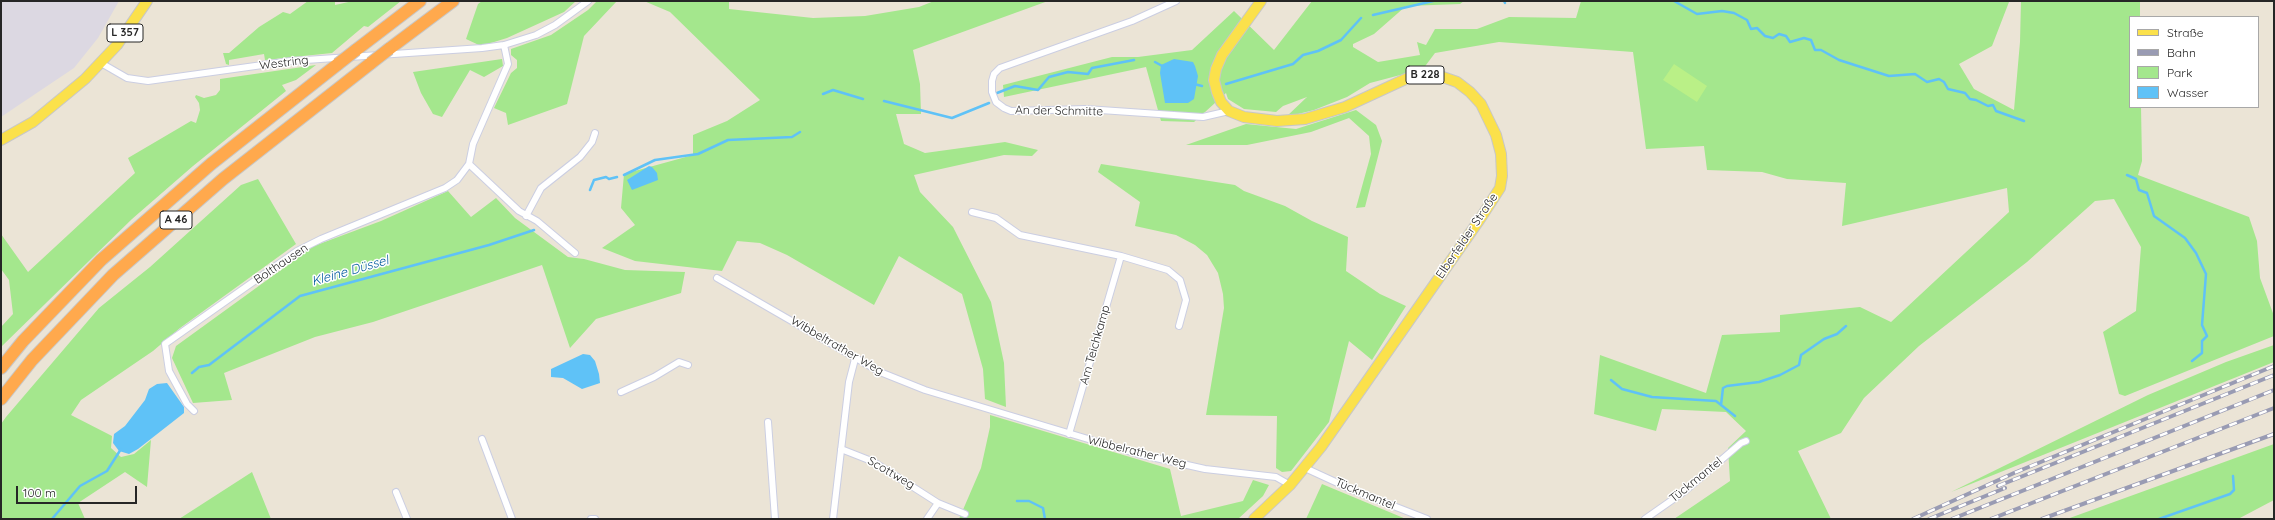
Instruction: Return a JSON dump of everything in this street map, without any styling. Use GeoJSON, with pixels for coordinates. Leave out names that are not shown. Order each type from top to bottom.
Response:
{"type":"FeatureCollection","features":[{"type":"Feature","properties":{"kind":"highway","name":"A 46"},"geometry":{"type":"LineString","coordinates":[[1,368],[23,341],[101,260],[211,164],[420,1]]}},
{"type":"Feature","properties":{"kind":"highway","name":"A 46"},"geometry":{"type":"LineString","coordinates":[[1,399],[32,360],[113,275],[223,179],[389,48],[452,1]]}},
{"type":"Feature","properties":{"kind":"main road","name":"L 357"},"geometry":{"type":"LineString","coordinates":[[1,140],[39,117],[70,93],[117,45],[147,1]]}},
{"type":"Feature","properties":{"kind":"main road"},"geometry":{"type":"LineString","coordinates":[[1230,111],[1221,102],[1217,92],[1214,80],[1216,69],[1222,55],[1261,1]]}},
{"type":"Feature","properties":{"kind":"main road","name":"Elberfelder Straße"},"geometry":{"type":"LineString","coordinates":[[1230,111],[1244,117],[1277,121],[1305,119],[1345,107],[1410,76],[1437,75],[1457,82],[1480,104],[1490,119],[1501,154],[1502,176],[1495,197],[1305,468],[1290,485]]}},
{"type":"Feature","properties":{"kind":"main road","name":"B 228"},"geometry":{"type":"LineString","coordinates":[[1254,519],[1290,485]]}},
{"type":"Feature","properties":{"kind":"street","name":"Westring"},"geometry":{"type":"LineString","coordinates":[[101,63],[127,78],[148,81],[291,62],[448,52],[504,46],[525,39],[555,25],[588,1]]}},
{"type":"Feature","properties":{"kind":"street","name":"An der Schmitte"},"geometry":{"type":"LineString","coordinates":[[1176,1],[1132,21],[1012,62],[1000,68],[994,74],[992,81],[992,92],[996,102],[1011,111],[1086,109],[1203,117],[1230,111]]}},
{"type":"Feature","properties":{"kind":"street"},"geometry":{"type":"LineString","coordinates":[[504,46],[508,64],[473,144],[469,164],[526,216],[537,221],[575,252]]}},
{"type":"Feature","properties":{"kind":"street"},"geometry":{"type":"LineString","coordinates":[[526,216],[541,188],[580,157],[592,142],[595,133]]}},
{"type":"Feature","properties":{"kind":"street","name":"Bolthausen"},"geometry":{"type":"LineString","coordinates":[[194,411],[187,404],[169,371],[165,344],[297,251],[321,239],[445,188],[457,180],[469,164]]}},
{"type":"Feature","properties":{"kind":"street"},"geometry":{"type":"LineString","coordinates":[[972,212],[996,218],[1020,235],[1120,256],[1168,270],[1180,280],[1186,300],[1179,326]]}},
{"type":"Feature","properties":{"kind":"street","name":"Am Teichkamp"},"geometry":{"type":"LineString","coordinates":[[1069,434],[1120,256]]}},
{"type":"Feature","properties":{"kind":"street","name":"Wibbeltrather Weg"},"geometry":{"type":"LineString","coordinates":[[717,278],[855,359],[880,372],[925,390],[985,408]]}},
{"type":"Feature","properties":{"kind":"street"},"geometry":{"type":"LineString","coordinates":[[833,519],[849,382],[855,359]]}},
{"type":"Feature","properties":{"kind":"street"},"geometry":{"type":"LineString","coordinates":[[621,392],[654,377],[679,362],[688,365]]}},
{"type":"Feature","properties":{"kind":"street","name":"Wibbelrather Weg"},"geometry":{"type":"LineString","coordinates":[[985,408],[1138,454],[1205,469],[1276,477],[1290,485]]}},
{"type":"Feature","properties":{"kind":"street"},"geometry":{"type":"LineString","coordinates":[[768,422],[776,519]]}},
{"type":"Feature","properties":{"kind":"street"},"geometry":{"type":"LineString","coordinates":[[482,439],[512,519]]}},
{"type":"Feature","properties":{"kind":"street","name":"Tückmantel"},"geometry":{"type":"LineString","coordinates":[[1645,519],[1685,491],[1741,443],[1746,441]]}},
{"type":"Feature","properties":{"kind":"street","name":"Scottweg"},"geometry":{"type":"LineString","coordinates":[[841,450],[874,462],[938,503],[965,514]]}},
{"type":"Feature","properties":{"kind":"street","name":"Tückmantel"},"geometry":{"type":"LineString","coordinates":[[1305,468],[1355,491],[1427,519]]}},
{"type":"Feature","properties":{"kind":"street"},"geometry":{"type":"LineString","coordinates":[[396,492],[407,519]]}},
{"type":"Feature","properties":{"kind":"street"},"geometry":{"type":"LineString","coordinates":[[927,519],[938,503]]}},
{"type":"Feature","properties":{"kind":"street"},"geometry":{"type":"LineString","coordinates":[[590,519],[596,519]]}},
{"type":"Feature","properties":{"kind":"shaded area"},"geometry":{"type":"Polygon","coordinates":[[[1,1],[119,1],[98,38],[74,68],[1,117],[1,1]]]}},
{"type":"Feature","properties":{"kind":"green space"},"geometry":{"type":"Polygon","coordinates":[[[308,1],[335,1],[335,5],[353,1],[401,1],[368,27],[364,26],[332,53],[265,60],[264,54],[229,60],[229,65],[226,64],[223,53],[229,53],[259,27],[283,12],[290,14],[308,1]]]}},
{"type":"Feature","properties":{"kind":"green space"},"geometry":{"type":"Polygon","coordinates":[[[482,1],[576,1],[564,12],[507,38],[481,46],[466,39],[478,4],[482,1]]]}},
{"type":"Feature","properties":{"kind":"green space"},"geometry":{"type":"Polygon","coordinates":[[[597,1],[617,1],[584,36],[567,104],[508,125],[506,113],[494,108],[511,73],[517,68],[517,60],[511,55],[511,49],[551,35],[588,10],[597,1]]]}},
{"type":"Feature","properties":{"kind":"green space"},"geometry":{"type":"Polygon","coordinates":[[[644,1],[729,1],[729,9],[813,18],[865,16],[919,7],[934,1],[1048,1],[913,50],[920,84],[921,114],[896,114],[904,144],[925,153],[1005,142],[1038,150],[1032,156],[1004,155],[914,175],[920,192],[953,227],[991,302],[1004,363],[1006,407],[985,399],[983,369],[962,294],[899,256],[874,305],[787,255],[760,243],[737,241],[722,271],[635,261],[602,248],[635,225],[621,208],[624,174],[693,155],[693,135],[727,121],[760,100],[670,12],[644,1]]]}},
{"type":"Feature","properties":{"kind":"green space"},"geometry":{"type":"Polygon","coordinates":[[[1312,1],[1464,1],[1460,4],[1406,6],[1374,34],[1353,44],[1353,47],[1378,62],[1420,55],[1417,42],[1426,45],[1435,29],[1477,29],[1509,17],[1576,18],[1581,1],[2007,1],[2009,2],[1992,46],[1959,64],[1974,89],[2014,110],[2020,42],[2021,1],[2140,1],[2140,16],[2129,16],[2129,108],[2141,108],[2142,161],[2138,175],[2249,217],[2257,241],[2260,278],[2274,316],[2274,336],[2125,396],[2119,394],[2103,332],[2136,311],[2141,247],[2114,199],[2095,201],[2027,262],[1919,346],[1864,398],[1841,433],[1798,451],[1831,519],[1674,519],[1730,481],[1728,448],[1746,431],[1726,412],[1662,409],[1656,431],[1594,414],[1600,355],[1706,393],[1722,335],[1780,332],[1780,315],[1860,307],[1891,322],[2009,212],[2007,188],[1842,226],[1846,183],[1787,179],[1762,172],[1707,170],[1704,146],[1646,149],[1633,52],[1499,42],[1435,53],[1423,69],[1370,83],[1347,97],[1314,110],[1286,117],[1307,97],[1283,106],[1276,112],[1244,109],[1228,99],[1226,93],[1194,122],[1161,121],[1146,67],[1004,97],[1003,85],[1112,57],[1138,57],[1192,50],[1234,11],[1274,50],[1312,1]]]}},
{"type":"Feature","properties":{"kind":"green space"},"geometry":{"type":"Polygon","coordinates":[[[502,59],[503,66],[484,77],[470,70],[442,117],[433,114],[421,93],[413,72],[502,59]]]}},
{"type":"Feature","properties":{"kind":"green space"},"geometry":{"type":"Polygon","coordinates":[[[1674,64],[1707,86],[1697,102],[1663,80],[1674,64]]]}},
{"type":"Feature","properties":{"kind":"green space"},"geometry":{"type":"Polygon","coordinates":[[[316,65],[296,80],[282,85],[286,91],[193,166],[132,219],[1,347],[1,327],[13,314],[9,280],[1,269],[1,234],[28,272],[135,173],[128,158],[191,121],[196,123],[200,110],[199,103],[195,97],[196,95],[204,98],[216,95],[220,90],[220,79],[316,65]]]}},
{"type":"Feature","properties":{"kind":"green space"},"geometry":{"type":"Polygon","coordinates":[[[1356,110],[1376,125],[1382,141],[1365,207],[1356,208],[1371,154],[1369,136],[1349,118],[1311,132],[1247,145],[1186,145],[1246,124],[1296,129],[1356,110]]]}},
{"type":"Feature","properties":{"kind":"green space"},"geometry":{"type":"Polygon","coordinates":[[[1101,164],[1235,185],[1244,191],[1285,206],[1312,221],[1348,237],[1346,271],[1380,294],[1406,306],[1372,360],[1349,341],[1329,422],[1291,471],[1282,472],[1276,468],[1277,416],[1206,415],[1224,308],[1223,294],[1218,273],[1207,255],[1195,245],[1176,235],[1135,226],[1140,202],[1098,172],[1101,164]]]}},
{"type":"Feature","properties":{"kind":"green space"},"geometry":{"type":"Polygon","coordinates":[[[258,179],[296,244],[180,328],[153,351],[81,400],[71,415],[112,436],[111,448],[121,457],[134,454],[151,440],[147,487],[125,472],[78,503],[85,519],[1,519],[1,424],[6,417],[99,308],[150,267],[241,185],[258,179]]]}},
{"type":"Feature","properties":{"kind":"green space"},"geometry":{"type":"Polygon","coordinates":[[[448,191],[471,217],[496,198],[515,218],[568,257],[584,259],[625,270],[685,272],[681,293],[596,319],[570,348],[542,265],[373,322],[315,337],[224,373],[232,400],[193,403],[172,358],[176,346],[314,246],[381,221],[448,191]]]}},
{"type":"Feature","properties":{"kind":"green space"},"geometry":{"type":"Polygon","coordinates":[[[2274,345],[2274,362],[1951,492],[2148,395],[2226,362],[2274,345]]]}},
{"type":"Feature","properties":{"kind":"green space"},"geometry":{"type":"Polygon","coordinates":[[[990,415],[1170,469],[1181,516],[1243,501],[1253,480],[1269,485],[1263,496],[1238,519],[959,519],[981,468],[990,427],[990,415]]]}},
{"type":"Feature","properties":{"kind":"green space"},"geometry":{"type":"Polygon","coordinates":[[[2274,444],[2274,500],[2238,519],[2067,519],[2274,444]]]}},
{"type":"Feature","properties":{"kind":"green space"},"geometry":{"type":"Polygon","coordinates":[[[252,472],[271,519],[179,519],[252,472]]]}},
{"type":"Feature","properties":{"kind":"green space"},"geometry":{"type":"Polygon","coordinates":[[[1322,484],[1406,519],[1306,519],[1322,484]]]}},
{"type":"Feature","properties":{"kind":"water"},"geometry":{"type":"Polygon","coordinates":[[[1174,59],[1193,62],[1195,66],[1198,76],[1194,99],[1188,103],[1165,103],[1160,73],[1161,65],[1174,59]]]}},
{"type":"Feature","properties":{"kind":"water"},"geometry":{"type":"Polygon","coordinates":[[[649,166],[652,167],[657,173],[658,180],[632,190],[627,180],[649,166]]]}},
{"type":"Feature","properties":{"kind":"water"},"geometry":{"type":"Polygon","coordinates":[[[583,354],[590,355],[595,361],[600,383],[582,389],[563,378],[551,377],[551,369],[583,354]]]}},
{"type":"Feature","properties":{"kind":"water"},"geometry":{"type":"Polygon","coordinates":[[[167,383],[184,407],[184,413],[138,449],[129,454],[119,451],[113,443],[114,434],[125,426],[145,400],[149,389],[157,384],[167,383]]]}},
{"type":"Feature","properties":{"kind":"waterway","name":"Kleine Düssel"},"geometry":{"type":"LineString","coordinates":[[1373,15],[1433,1]]}},
{"type":"Feature","properties":{"kind":"waterway","name":"Kleine Düssel"},"geometry":{"type":"LineString","coordinates":[[1674,1],[1697,14],[1722,11],[1734,13],[1747,20],[1751,29],[1757,28],[1765,36],[1773,38],[1779,34],[1786,36],[1790,42],[1804,38],[1811,40],[1815,50],[1821,50],[1839,60],[1889,76],[1915,74],[1927,82],[1939,79],[1944,82],[1948,89],[1965,93],[1970,99],[1976,100],[1988,106],[1993,105],[1996,111],[2024,121]]}},
{"type":"Feature","properties":{"kind":"waterway","name":"Kleine Düssel"},"geometry":{"type":"LineString","coordinates":[[1226,84],[1293,64],[1303,55],[1318,51],[1341,40],[1361,18]]}},
{"type":"Feature","properties":{"kind":"waterway","name":"Kleine Düssel"},"geometry":{"type":"LineString","coordinates":[[997,93],[1015,86],[1038,90],[1049,77],[1068,72],[1088,74],[1092,68],[1134,60]]}},
{"type":"Feature","properties":{"kind":"waterway","name":"Kleine Düssel"},"geometry":{"type":"LineString","coordinates":[[1155,62],[1164,67]]}},
{"type":"Feature","properties":{"kind":"waterway","name":"Kleine Düssel"},"geometry":{"type":"LineString","coordinates":[[1194,84],[1202,86]]}},
{"type":"Feature","properties":{"kind":"waterway","name":"Kleine Düssel"},"geometry":{"type":"LineString","coordinates":[[823,94],[833,90],[863,99]]}},
{"type":"Feature","properties":{"kind":"waterway","name":"Kleine Düssel"},"geometry":{"type":"LineString","coordinates":[[884,101],[952,118],[989,103]]}},
{"type":"Feature","properties":{"kind":"waterway","name":"Kleine Düssel"},"geometry":{"type":"LineString","coordinates":[[624,175],[655,160],[698,154],[728,140],[792,137],[800,132]]}},
{"type":"Feature","properties":{"kind":"waterway","name":"Kleine Düssel"},"geometry":{"type":"LineString","coordinates":[[2127,175],[2136,179],[2139,190],[2147,193],[2154,216],[2185,238],[2196,253],[2206,274],[2202,325],[2207,336],[2202,341],[2202,353],[2192,361]]}},
{"type":"Feature","properties":{"kind":"waterway","name":"Kleine Düssel"},"geometry":{"type":"LineString","coordinates":[[590,190],[594,180],[606,177],[609,179],[617,177]]}},
{"type":"Feature","properties":{"kind":"waterway","name":"Kleine Düssel"},"geometry":{"type":"LineString","coordinates":[[192,373],[199,367],[209,365],[300,296],[489,245],[534,230]]}},
{"type":"Feature","properties":{"kind":"waterway"},"geometry":{"type":"LineString","coordinates":[[1721,405],[1723,388],[1727,386],[1759,382],[1780,375],[1799,365],[1801,355],[1824,339],[1837,334],[1846,326]]}},
{"type":"Feature","properties":{"kind":"waterway"},"geometry":{"type":"LineString","coordinates":[[1611,380],[1622,389],[1652,397],[1716,401],[1735,416]]}},
{"type":"Feature","properties":{"kind":"waterway","name":"Kleine Düssel"},"geometry":{"type":"LineString","coordinates":[[52,519],[80,486],[107,471],[121,449]]}},
{"type":"Feature","properties":{"kind":"waterway","name":"Kleine Düssel"},"geometry":{"type":"LineString","coordinates":[[2159,519],[2230,494],[2234,490],[2233,476]]}},
{"type":"Feature","properties":{"kind":"waterway"},"geometry":{"type":"LineString","coordinates":[[1017,501],[1029,501],[1043,508],[1045,519]]}},
{"type":"Feature","properties":{"kind":"railway"},"geometry":{"type":"LineString","coordinates":[[1913,519],[2014,473],[2274,366]]}},
{"type":"Feature","properties":{"kind":"railway"},"geometry":{"type":"LineString","coordinates":[[1998,486],[2274,375]]}},
{"type":"Feature","properties":{"kind":"railway"},"geometry":{"type":"LineString","coordinates":[[1952,519],[2274,390]]}},
{"type":"Feature","properties":{"kind":"railway"},"geometry":{"type":"LineString","coordinates":[[1991,519],[2274,408]]}},
{"type":"Feature","properties":{"kind":"railway"},"geometry":{"type":"LineString","coordinates":[[2042,519],[2274,434]]}},
{"type":"Feature","properties":{"kind":"railway"},"geometry":{"type":"LineString","coordinates":[[1929,519],[2005,488]]}}]}
